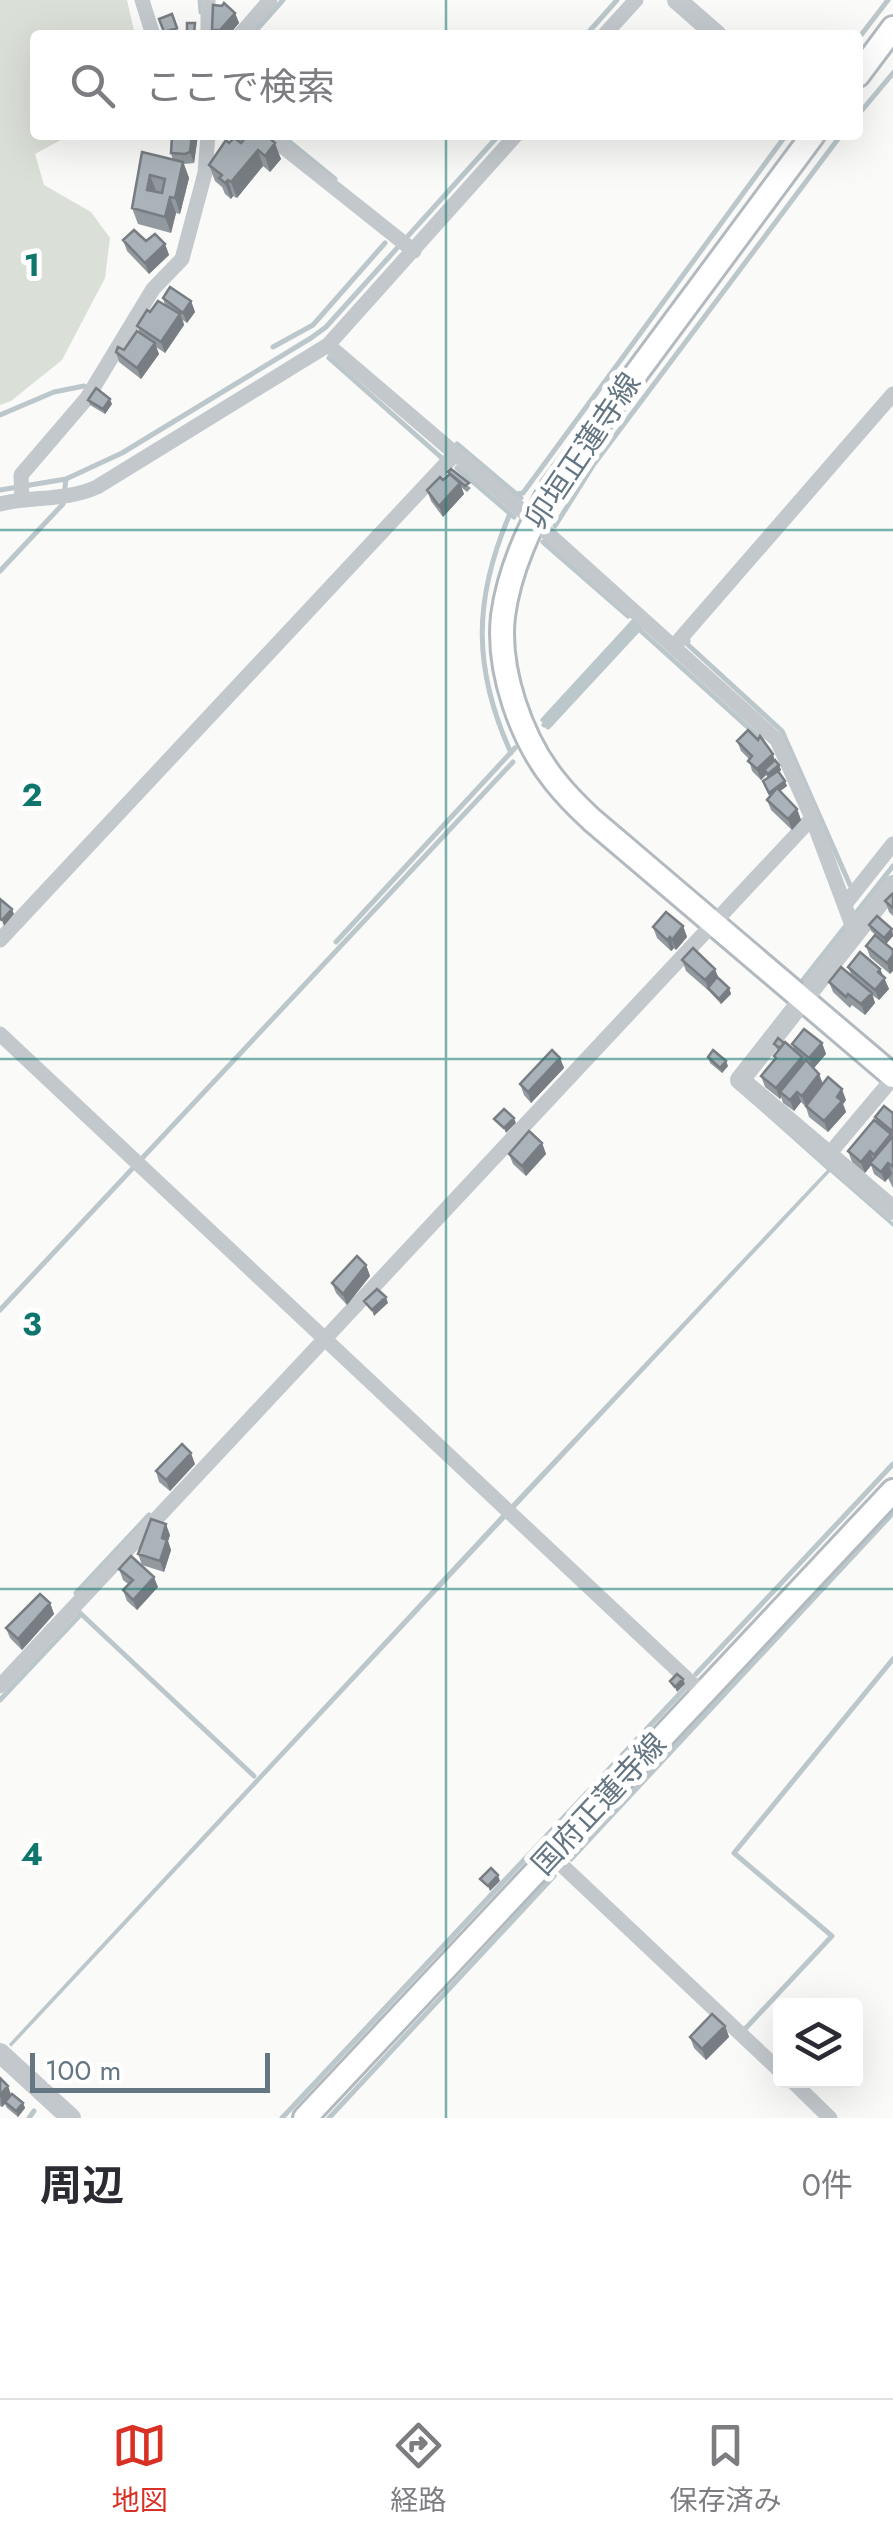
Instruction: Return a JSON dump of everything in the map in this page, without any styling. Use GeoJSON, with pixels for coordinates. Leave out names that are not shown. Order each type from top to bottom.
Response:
{"type":"FeatureCollection","features":[{"type":"Feature","properties":{"kind":"main road"},"geometry":{"type":"LineString","coordinates":[[863,69],[893,28]]}},
{"type":"Feature","properties":{"kind":"main road","name":"卯垣正蓮寺線"},"geometry":{"type":"LineString","coordinates":[[810,140],[588,436],[534,520],[524,541],[503,616],[506,660],[515,705],[533,749],[555,781],[592,820],[893,1077]]}},
{"type":"Feature","properties":{"kind":"main road","name":"国府正蓮寺線"},"geometry":{"type":"LineString","coordinates":[[305,2118],[893,1490]]}},
{"type":"Feature","properties":{"kind":"street"},"geometry":{"type":"LineString","coordinates":[[142,0],[152,30]]}},
{"type":"Feature","properties":{"kind":"street"},"geometry":{"type":"LineString","coordinates":[[208,0],[208,30]]}},
{"type":"Feature","properties":{"kind":"street"},"geometry":{"type":"LineString","coordinates":[[244,30],[270,0]]}},
{"type":"Feature","properties":{"kind":"street"},"geometry":{"type":"LineString","coordinates":[[609,30],[636,0]]}},
{"type":"Feature","properties":{"kind":"street"},"geometry":{"type":"LineString","coordinates":[[677,0],[711,30]]}},
{"type":"Feature","properties":{"kind":"street"},"geometry":{"type":"LineString","coordinates":[[22,499],[22,476],[87,398],[153,288],[182,259],[205,174],[208,140]]}},
{"type":"Feature","properties":{"kind":"street"},"geometry":{"type":"LineString","coordinates":[[274,140],[414,251]]}},
{"type":"Feature","properties":{"kind":"street"},"geometry":{"type":"LineString","coordinates":[[0,504],[76,496],[97,487],[328,346],[512,140]]}},
{"type":"Feature","properties":{"kind":"street"},"geometry":{"type":"LineString","coordinates":[[328,346],[534,520],[777,740],[856,933]]}},
{"type":"Feature","properties":{"kind":"street"},"geometry":{"type":"LineString","coordinates":[[674,646],[893,394]]}},
{"type":"Feature","properties":{"kind":"street"},"geometry":{"type":"LineString","coordinates":[[0,940],[454,456]]}},
{"type":"Feature","properties":{"kind":"street"},"geometry":{"type":"LineString","coordinates":[[0,1686],[812,818]]}},
{"type":"Feature","properties":{"kind":"street"},"geometry":{"type":"LineString","coordinates":[[846,904],[893,844]]}},
{"type":"Feature","properties":{"kind":"street"},"geometry":{"type":"LineString","coordinates":[[892,887],[740,1080],[893,1210]]}},
{"type":"Feature","properties":{"kind":"street"},"geometry":{"type":"LineString","coordinates":[[0,1034],[703,1694]]}},
{"type":"Feature","properties":{"kind":"street"},"geometry":{"type":"LineString","coordinates":[[830,1153],[893,1077]]}},
{"type":"Feature","properties":{"kind":"street"},"geometry":{"type":"LineString","coordinates":[[550,1855],[773,2063]]}},
{"type":"Feature","properties":{"kind":"street"},"geometry":{"type":"LineString","coordinates":[[0,2053],[71,2118]]}},
{"type":"Feature","properties":{"kind":"street"},"geometry":{"type":"LineString","coordinates":[[799,2088],[830,2118]]}},
{"type":"Feature","properties":{"kind":"shaded area"},"geometry":{"type":"Polygon","coordinates":[[[0,0],[127,0],[134,30],[30,30],[30,140],[61,140],[35,154],[44,185],[91,212],[110,238],[105,278],[62,360],[11,401],[0,405],[0,0]]]}},
{"type":"Feature","properties":{"kind":"shaded area"},"geometry":{"type":"Polygon","coordinates":[[[747,1093],[893,1222],[893,1227],[830,1172],[11,2047],[9,2044],[503,1513],[827,1170],[744,1096],[747,1093]]]}},
{"type":"Feature","properties":{"kind":"building"},"geometry":{"type":"Polygon","coordinates":[[[224,3],[235,13],[220,30],[212,30],[213,5],[224,3]]]}},
{"type":"Feature","properties":{"kind":"building"},"geometry":{"type":"Polygon","coordinates":[[[172,14],[177,28],[163,30],[159,19],[172,14]]]}},
{"type":"Feature","properties":{"kind":"building"},"geometry":{"type":"Polygon","coordinates":[[[172,140],[191,140],[190,152],[171,153],[172,140]]]}},
{"type":"Feature","properties":{"kind":"building"},"geometry":{"type":"Polygon","coordinates":[[[226,140],[275,143],[265,156],[258,150],[231,182],[225,183],[219,178],[222,175],[209,165],[226,140]]]}},
{"type":"Feature","properties":{"kind":"building"},"geometry":{"type":"Polygon","coordinates":[[[142,152],[183,162],[175,198],[170,197],[165,217],[132,208],[142,152]],[[150,175],[147,190],[162,193],[165,179],[150,175]]]}},
{"type":"Feature","properties":{"kind":"building"},"geometry":{"type":"Polygon","coordinates":[[[134,230],[146,241],[155,234],[165,244],[145,263],[123,240],[134,230]]]}},
{"type":"Feature","properties":{"kind":"building"},"geometry":{"type":"Polygon","coordinates":[[[170,287],[191,301],[183,313],[163,298],[170,287]]]}},
{"type":"Feature","properties":{"kind":"building"},"geometry":{"type":"Polygon","coordinates":[[[158,301],[180,314],[161,342],[137,326],[158,301]]]}},
{"type":"Feature","properties":{"kind":"building"},"geometry":{"type":"Polygon","coordinates":[[[137,331],[155,343],[137,368],[116,352],[118,347],[124,350],[137,331]]]}},
{"type":"Feature","properties":{"kind":"building"},"geometry":{"type":"Polygon","coordinates":[[[96,388],[110,399],[103,409],[88,400],[96,388]]]}},
{"type":"Feature","properties":{"kind":"building"},"geometry":{"type":"Polygon","coordinates":[[[451,469],[469,483],[465,486],[448,472],[451,469]]]}},
{"type":"Feature","properties":{"kind":"building"},"geometry":{"type":"Polygon","coordinates":[[[450,474],[460,483],[439,506],[427,490],[440,477],[443,480],[450,474]]]}},
{"type":"Feature","properties":{"kind":"building"},"geometry":{"type":"Polygon","coordinates":[[[748,730],[758,740],[760,736],[773,754],[757,769],[748,761],[752,756],[737,741],[748,730]]]}},
{"type":"Feature","properties":{"kind":"building"},"geometry":{"type":"Polygon","coordinates":[[[775,760],[779,765],[768,774],[764,770],[775,760]]]}},
{"type":"Feature","properties":{"kind":"building"},"geometry":{"type":"Polygon","coordinates":[[[778,771],[785,781],[769,793],[763,781],[778,771]]]}},
{"type":"Feature","properties":{"kind":"building"},"geometry":{"type":"Polygon","coordinates":[[[777,788],[797,809],[788,819],[767,800],[777,788]]]}},
{"type":"Feature","properties":{"kind":"building"},"geometry":{"type":"Polygon","coordinates":[[[0,899],[12,909],[2,920],[0,919],[0,899]]]}},
{"type":"Feature","properties":{"kind":"building"},"geometry":{"type":"Polygon","coordinates":[[[666,912],[683,926],[672,940],[653,927],[666,912]]]}},
{"type":"Feature","properties":{"kind":"building"},"geometry":{"type":"Polygon","coordinates":[[[877,916],[892,929],[884,938],[869,925],[877,916]]]}},
{"type":"Feature","properties":{"kind":"building"},"geometry":{"type":"Polygon","coordinates":[[[875,935],[893,950],[887,963],[866,946],[875,935]]]}},
{"type":"Feature","properties":{"kind":"building"},"geometry":{"type":"Polygon","coordinates":[[[693,948],[715,969],[705,980],[682,960],[693,948]]]}},
{"type":"Feature","properties":{"kind":"building"},"geometry":{"type":"Polygon","coordinates":[[[860,952],[885,978],[875,990],[848,967],[860,952]]]}},
{"type":"Feature","properties":{"kind":"building"},"geometry":{"type":"Polygon","coordinates":[[[841,967],[872,993],[861,1004],[829,982],[841,967]]]}},
{"type":"Feature","properties":{"kind":"building"},"geometry":{"type":"Polygon","coordinates":[[[717,977],[729,988],[719,999],[708,988],[717,977]]]}},
{"type":"Feature","properties":{"kind":"building"},"geometry":{"type":"Polygon","coordinates":[[[804,1029],[822,1043],[809,1058],[792,1044],[804,1029]]]}},
{"type":"Feature","properties":{"kind":"building"},"geometry":{"type":"Polygon","coordinates":[[[785,1042],[802,1057],[776,1088],[761,1076],[785,1042]]]}},
{"type":"Feature","properties":{"kind":"building"},"geometry":{"type":"Polygon","coordinates":[[[552,1050],[560,1058],[528,1092],[520,1084],[552,1050]]]}},
{"type":"Feature","properties":{"kind":"building"},"geometry":{"type":"Polygon","coordinates":[[[713,1050],[726,1061],[720,1068],[708,1057],[713,1050]]]}},
{"type":"Feature","properties":{"kind":"building"},"geometry":{"type":"Polygon","coordinates":[[[806,1060],[819,1074],[802,1096],[797,1092],[790,1100],[780,1092],[806,1060]]]}},
{"type":"Feature","properties":{"kind":"building"},"geometry":{"type":"Polygon","coordinates":[[[828,1077],[842,1089],[837,1097],[842,1101],[824,1121],[806,1106],[828,1077]]]}},
{"type":"Feature","properties":{"kind":"building"},"geometry":{"type":"Polygon","coordinates":[[[884,1106],[893,1113],[893,1132],[875,1117],[884,1106]]]}},
{"type":"Feature","properties":{"kind":"building"},"geometry":{"type":"Polygon","coordinates":[[[504,1109],[514,1118],[504,1128],[494,1119],[504,1109]]]}},
{"type":"Feature","properties":{"kind":"building"},"geometry":{"type":"Polygon","coordinates":[[[874,1120],[891,1134],[874,1155],[870,1151],[861,1162],[848,1151],[874,1120]]]}},
{"type":"Feature","properties":{"kind":"building"},"geometry":{"type":"Polygon","coordinates":[[[529,1131],[542,1143],[522,1166],[509,1154],[529,1131]]]}},
{"type":"Feature","properties":{"kind":"building"},"geometry":{"type":"Polygon","coordinates":[[[893,1136],[893,1165],[888,1163],[881,1172],[870,1163],[893,1136]]]}},
{"type":"Feature","properties":{"kind":"building"},"geometry":{"type":"Polygon","coordinates":[[[357,1256],[366,1265],[343,1294],[332,1283],[357,1256]]]}},
{"type":"Feature","properties":{"kind":"building"},"geometry":{"type":"Polygon","coordinates":[[[377,1289],[386,1297],[372,1310],[364,1301],[377,1289]]]}},
{"type":"Feature","properties":{"kind":"building"},"geometry":{"type":"Polygon","coordinates":[[[182,1444],[191,1453],[166,1480],[156,1471],[182,1444]]]}},
{"type":"Feature","properties":{"kind":"building"},"geometry":{"type":"Polygon","coordinates":[[[151,1519],[166,1524],[162,1538],[167,1540],[160,1561],[138,1554],[151,1519]]]}},
{"type":"Feature","properties":{"kind":"building"},"geometry":{"type":"Polygon","coordinates":[[[131,1556],[154,1577],[133,1600],[123,1590],[133,1580],[119,1569],[131,1556]]]}},
{"type":"Feature","properties":{"kind":"building"},"geometry":{"type":"Polygon","coordinates":[[[40,1594],[50,1603],[18,1639],[6,1628],[40,1594]]]}},
{"type":"Feature","properties":{"kind":"building"},"geometry":{"type":"Polygon","coordinates":[[[677,1674],[683,1679],[675,1687],[670,1681],[677,1674]]]}},
{"type":"Feature","properties":{"kind":"building"},"geometry":{"type":"Polygon","coordinates":[[[491,1868],[498,1875],[488,1886],[480,1879],[491,1868]]]}},
{"type":"Feature","properties":{"kind":"building"},"geometry":{"type":"Polygon","coordinates":[[[712,2014],[725,2026],[702,2049],[690,2037],[712,2014]]]}},
{"type":"Feature","properties":{"kind":"building"},"geometry":{"type":"Polygon","coordinates":[[[0,2078],[8,2086],[0,2095],[0,2078]]]}},
{"type":"Feature","properties":{"kind":"building"},"geometry":{"type":"Polygon","coordinates":[[[12,2094],[23,2103],[16,2111],[5,2102],[12,2094]]]}},
{"type":"Feature","properties":{"kind":"waterway"},"geometry":{"type":"LineString","coordinates":[[200,0],[201,12]]}},
{"type":"Feature","properties":{"kind":"waterway"},"geometry":{"type":"LineString","coordinates":[[256,30],[283,0]]}},
{"type":"Feature","properties":{"kind":"waterway"},"geometry":{"type":"LineString","coordinates":[[590,30],[617,0]]}},
{"type":"Feature","properties":{"kind":"waterway"},"geometry":{"type":"LineString","coordinates":[[863,32],[888,0]]}},
{"type":"Feature","properties":{"kind":"waterway"},"geometry":{"type":"LineString","coordinates":[[863,109],[893,73]]}},
{"type":"Feature","properties":{"kind":"waterway"},"geometry":{"type":"LineString","coordinates":[[287,140],[335,179]]}},
{"type":"Feature","properties":{"kind":"waterway"},"geometry":{"type":"LineString","coordinates":[[0,490],[66,479],[122,453],[311,338],[326,327],[494,140]]}},
{"type":"Feature","properties":{"kind":"waterway"},"geometry":{"type":"LineString","coordinates":[[516,494],[523,493],[782,140]]}},
{"type":"Feature","properties":{"kind":"waterway"},"geometry":{"type":"LineString","coordinates":[[555,526],[594,464],[837,140]]}},
{"type":"Feature","properties":{"kind":"waterway"},"geometry":{"type":"LineString","coordinates":[[273,347],[313,325],[385,243]]}},
{"type":"Feature","properties":{"kind":"waterway"},"geometry":{"type":"LineString","coordinates":[[329,358],[443,459]]}},
{"type":"Feature","properties":{"kind":"waterway"},"geometry":{"type":"LineString","coordinates":[[0,415],[54,392],[84,386]]}},
{"type":"Feature","properties":{"kind":"waterway"},"geometry":{"type":"LineString","coordinates":[[457,444],[521,498]]}},
{"type":"Feature","properties":{"kind":"waterway"},"geometry":{"type":"LineString","coordinates":[[457,468],[514,517]]}},
{"type":"Feature","properties":{"kind":"waterway"},"geometry":{"type":"LineString","coordinates":[[0,571],[63,504],[66,479]]}},
{"type":"Feature","properties":{"kind":"waterway"},"geometry":{"type":"LineString","coordinates":[[509,516],[489,577],[482,635],[490,692],[511,753]]}},
{"type":"Feature","properties":{"kind":"waterway"},"geometry":{"type":"LineString","coordinates":[[543,542],[628,616]]}},
{"type":"Feature","properties":{"kind":"waterway"},"geometry":{"type":"LineString","coordinates":[[543,720],[634,621]]}},
{"type":"Feature","properties":{"kind":"waterway"},"geometry":{"type":"LineString","coordinates":[[636,623],[762,740]]}},
{"type":"Feature","properties":{"kind":"waterway"},"geometry":{"type":"LineString","coordinates":[[544,725],[637,625]]}},
{"type":"Feature","properties":{"kind":"waterway"},"geometry":{"type":"LineString","coordinates":[[548,727],[637,631]]}},
{"type":"Feature","properties":{"kind":"waterway"},"geometry":{"type":"LineString","coordinates":[[688,641],[782,731],[850,885]]}},
{"type":"Feature","properties":{"kind":"waterway"},"geometry":{"type":"LineString","coordinates":[[336,942],[515,748]]}},
{"type":"Feature","properties":{"kind":"waterway"},"geometry":{"type":"LineString","coordinates":[[0,1310],[513,762]]}},
{"type":"Feature","properties":{"kind":"waterway"},"geometry":{"type":"LineString","coordinates":[[799,985],[893,866]]}},
{"type":"Feature","properties":{"kind":"waterway"},"geometry":{"type":"LineString","coordinates":[[696,1674],[893,1464]]}},
{"type":"Feature","properties":{"kind":"waterway"},"geometry":{"type":"LineString","coordinates":[[571,1859],[893,1513]]}},
{"type":"Feature","properties":{"kind":"waterway"},"geometry":{"type":"LineString","coordinates":[[76,1593],[149,1515]]}},
{"type":"Feature","properties":{"kind":"waterway"},"geometry":{"type":"LineString","coordinates":[[79,1612],[254,1776]]}},
{"type":"Feature","properties":{"kind":"waterway"},"geometry":{"type":"LineString","coordinates":[[0,1700],[81,1614]]}},
{"type":"Feature","properties":{"kind":"waterway"},"geometry":{"type":"LineString","coordinates":[[745,2029],[832,1936],[734,1853],[893,1659]]}},
{"type":"Feature","properties":{"kind":"waterway"},"geometry":{"type":"LineString","coordinates":[[282,2118],[686,1687]]}},
{"type":"Feature","properties":{"kind":"waterway"},"geometry":{"type":"LineString","coordinates":[[329,2118],[554,1876]]}},
{"type":"Feature","properties":{"kind":"waterway"},"geometry":{"type":"LineString","coordinates":[[29,2118],[34,2111]]}}]}
